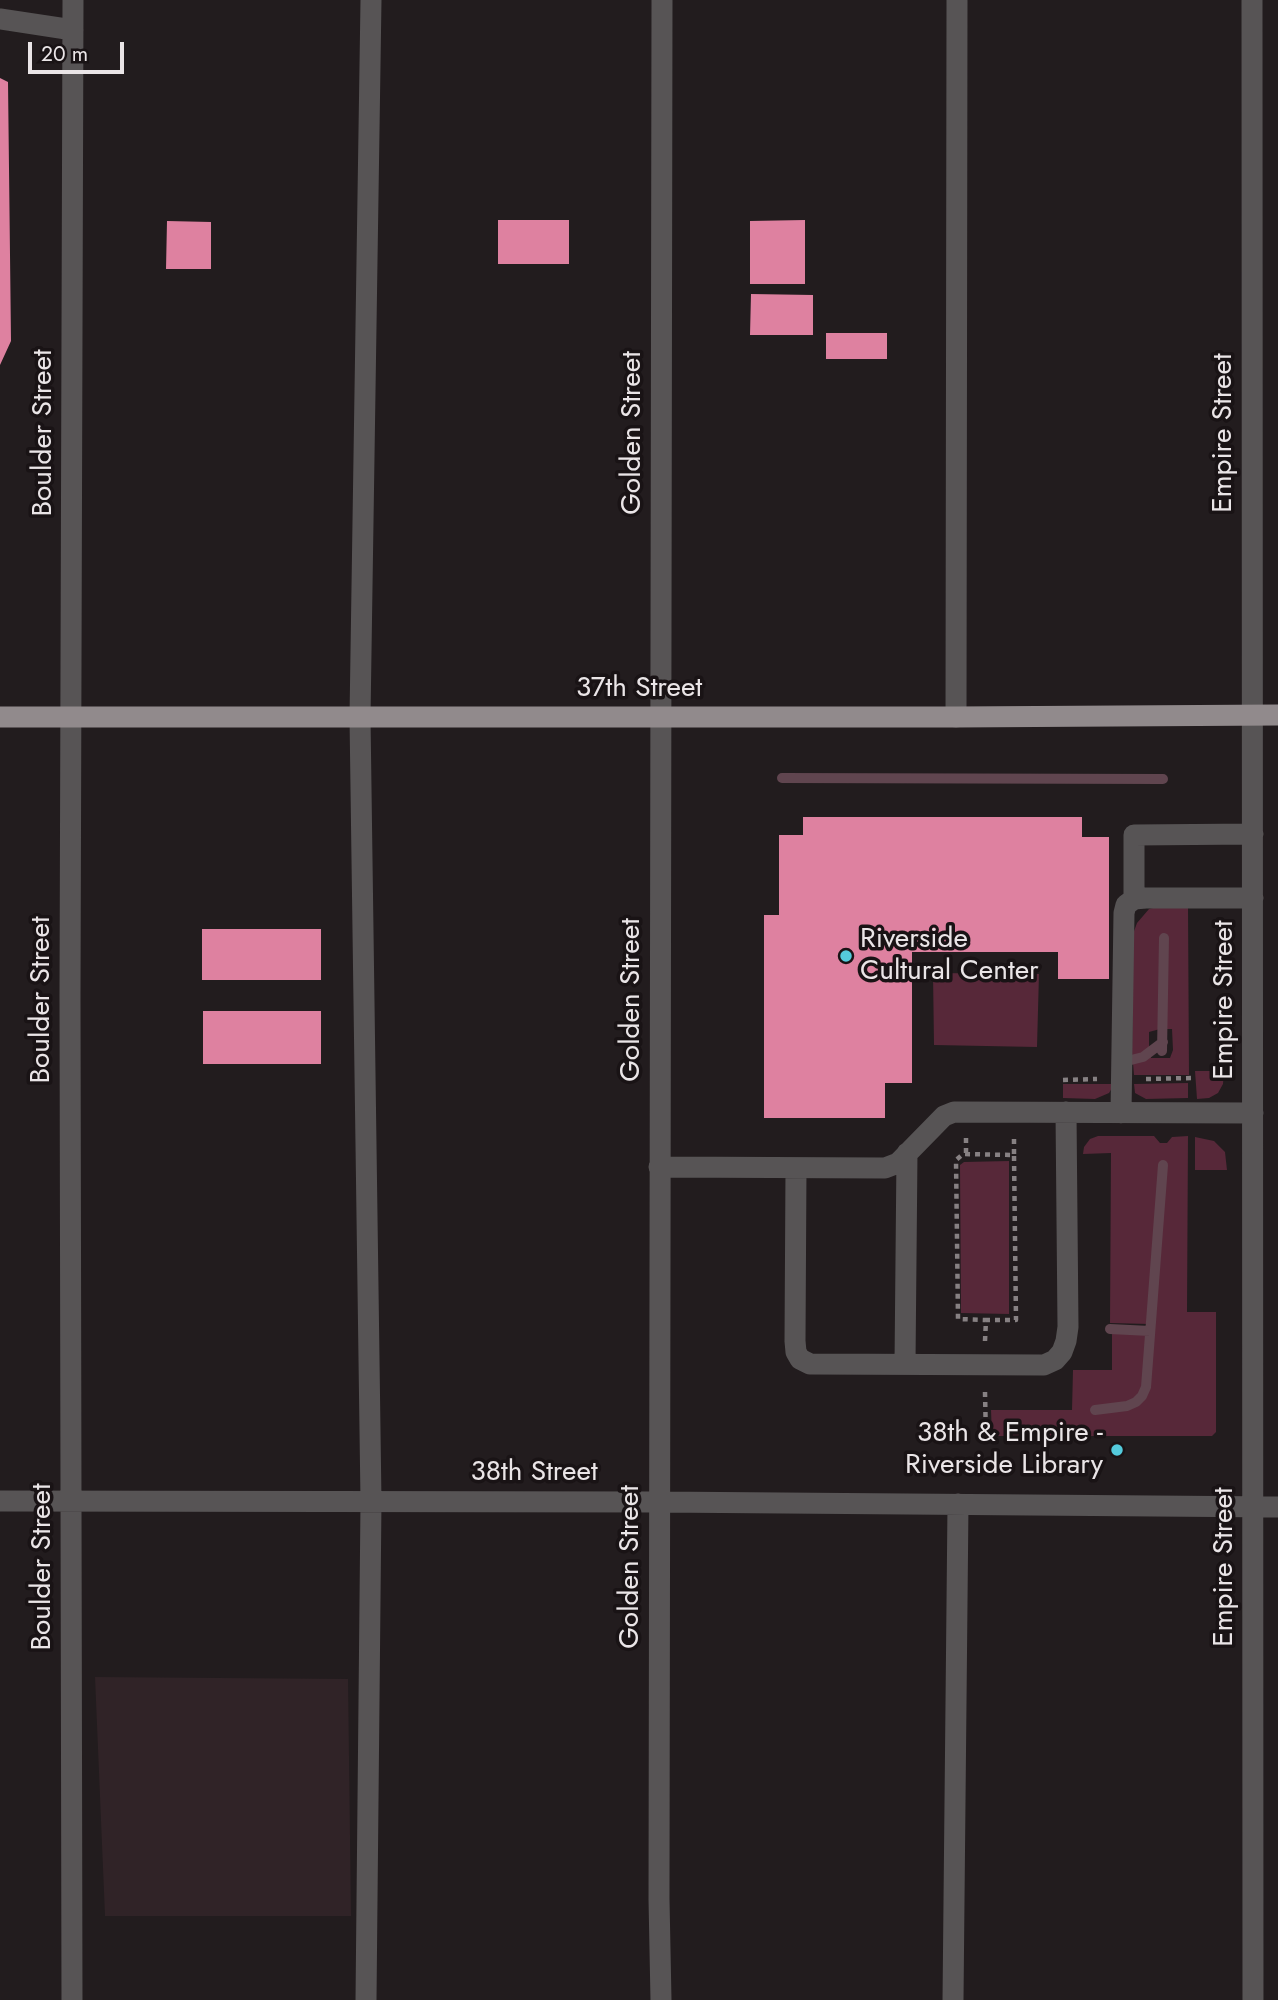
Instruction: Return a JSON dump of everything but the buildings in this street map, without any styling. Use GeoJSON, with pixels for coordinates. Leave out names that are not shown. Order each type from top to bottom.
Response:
{"type":"FeatureCollection","features":[{"type":"Feature","properties":{"kind":"main road","name":"37th Street"},"geometry":{"type":"LineString","coordinates":[[0,717],[1278,715]]}},
{"type":"Feature","properties":{"kind":"street","name":"Boulder Street"},"geometry":{"type":"LineString","coordinates":[[72,2000],[73,0]]}},
{"type":"Feature","properties":{"kind":"street"},"geometry":{"type":"LineString","coordinates":[[366,2000],[371,1501],[360,717],[371,0]]}},
{"type":"Feature","properties":{"kind":"street","name":"Golden Street"},"geometry":{"type":"LineString","coordinates":[[661,2000],[659,1167],[662,0]]}},
{"type":"Feature","properties":{"kind":"street"},"geometry":{"type":"LineString","coordinates":[[956,717],[957,0]]}},
{"type":"Feature","properties":{"kind":"street","name":"Empire Street"},"geometry":{"type":"LineString","coordinates":[[1252,0],[1253,2000]]}},
{"type":"Feature","properties":{"kind":"street"},"geometry":{"type":"LineString","coordinates":[[0,19],[73,30]]}},
{"type":"Feature","properties":{"kind":"street"},"geometry":{"type":"LineString","coordinates":[[1134,899],[1134,835],[1253,834]]}},
{"type":"Feature","properties":{"kind":"street"},"geometry":{"type":"LineString","coordinates":[[1121,1113],[1126,905],[1134,899],[1146,898],[1253,898]]}},
{"type":"Feature","properties":{"kind":"street"},"geometry":{"type":"LineString","coordinates":[[659,1167],[885,1168],[898,1163],[944,1116],[954,1112],[1253,1113]]}},
{"type":"Feature","properties":{"kind":"street"},"geometry":{"type":"LineString","coordinates":[[796,1168],[795,1341],[800,1359],[810,1364],[1044,1365],[1055,1360],[1062,1352],[1068,1327],[1066,1112]]}},
{"type":"Feature","properties":{"kind":"street"},"geometry":{"type":"LineString","coordinates":[[905,1364],[908,1153]]}},
{"type":"Feature","properties":{"kind":"street","name":"38th Street"},"geometry":{"type":"LineString","coordinates":[[0,1501],[1278,1507]]}},
{"type":"Feature","properties":{"kind":"street"},"geometry":{"type":"LineString","coordinates":[[953,2000],[958,1504]]}},
{"type":"Feature","properties":{"kind":"path"},"geometry":{"type":"LineString","coordinates":[[1134,1079],[1192,1078]]}},
{"type":"Feature","properties":{"kind":"path"},"geometry":{"type":"LineString","coordinates":[[1063,1080],[1100,1079]]}},
{"type":"Feature","properties":{"kind":"path"},"geometry":{"type":"LineString","coordinates":[[966,1138],[966,1154]]}},
{"type":"Feature","properties":{"kind":"path"},"geometry":{"type":"LineString","coordinates":[[1014,1139],[1016,1320],[958,1319],[956,1160],[963,1154],[1014,1155]]}},
{"type":"Feature","properties":{"kind":"path"},"geometry":{"type":"LineString","coordinates":[[985,1342],[986,1320]]}},
{"type":"Feature","properties":{"kind":"path"},"geometry":{"type":"LineString","coordinates":[[985,1384],[986,1440]]}},
{"type":"Feature","properties":{"kind":"shaded area"},"geometry":{"type":"Polygon","coordinates":[[[1188,906],[1189,1075],[1134,1075],[1133,1063],[1143,1061],[1151,1055],[1151,1058],[1170,1058],[1173,1050],[1172,1029],[1165,1029],[1167,940],[1164,934],[1161,937],[1160,1029],[1149,1032],[1149,1049],[1140,1055],[1132,1056],[1133,934],[1137,923],[1149,909],[1188,906]]]}},
{"type":"Feature","properties":{"kind":"shaded area"},"geometry":{"type":"Polygon","coordinates":[[[933,973],[1039,974],[1037,1047],[934,1045],[933,973]]]}},
{"type":"Feature","properties":{"kind":"shaded area"},"geometry":{"type":"Polygon","coordinates":[[[1195,1071],[1224,1071],[1223,1084],[1218,1093],[1209,1098],[1197,1099],[1195,1071]]]}},
{"type":"Feature","properties":{"kind":"shaded area"},"geometry":{"type":"Polygon","coordinates":[[[1188,1083],[1188,1098],[1146,1099],[1135,1093],[1134,1084],[1188,1083]]]}},
{"type":"Feature","properties":{"kind":"shaded area"},"geometry":{"type":"Polygon","coordinates":[[[1063,1084],[1112,1084],[1112,1088],[1109,1093],[1095,1099],[1063,1098],[1063,1084]]]}},
{"type":"Feature","properties":{"kind":"shaded area"},"geometry":{"type":"Polygon","coordinates":[[[1098,1136],[1154,1136],[1160,1143],[1167,1143],[1172,1137],[1188,1136],[1187,1312],[1216,1312],[1216,1432],[1212,1436],[992,1436],[991,1410],[1072,1410],[1073,1370],[1112,1370],[1112,1332],[1148,1333],[1144,1385],[1140,1395],[1133,1400],[1093,1407],[1091,1411],[1096,1413],[1128,1409],[1145,1397],[1150,1384],[1167,1167],[1163,1161],[1159,1167],[1149,1324],[1110,1323],[1111,1153],[1083,1154],[1090,1139],[1098,1136]]]}},
{"type":"Feature","properties":{"kind":"shaded area"},"geometry":{"type":"Polygon","coordinates":[[[1195,1137],[1214,1141],[1225,1152],[1227,1170],[1195,1170],[1195,1137]]]}},
{"type":"Feature","properties":{"kind":"shaded area"},"geometry":{"type":"Polygon","coordinates":[[[1009,1161],[1009,1314],[961,1313],[960,1165],[964,1162],[1009,1161]]]}},
{"type":"Feature","properties":{"kind":"shaded area"},"geometry":{"type":"Polygon","coordinates":[[[95,1677],[348,1679],[351,1916],[105,1916],[95,1677]]]}},
{"type":"Feature","properties":{"kind":"waterway"},"geometry":{"type":"LineString","coordinates":[[782,778],[1163,779]]}},
{"type":"Feature","properties":{"kind":"waterway"},"geometry":{"type":"LineString","coordinates":[[1162,1051],[1164,938]]}},
{"type":"Feature","properties":{"kind":"waterway"},"geometry":{"type":"LineString","coordinates":[[1131,1060],[1143,1057],[1163,1042]]}},
{"type":"Feature","properties":{"kind":"waterway"},"geometry":{"type":"LineString","coordinates":[[1095,1410],[1127,1406],[1136,1402],[1146,1387],[1163,1165]]}},
{"type":"Feature","properties":{"kind":"waterway"},"geometry":{"type":"LineString","coordinates":[[1110,1329],[1150,1331]]}},
{"type":"Feature","properties":{"kind":"place","name":"Riverside Cultural Center"},"geometry":{"type":"Point","coordinates":[846,956]}},
{"type":"Feature","properties":{"kind":"place","name":"38th & Empire - Riverside Library"},"geometry":{"type":"Point","coordinates":[1117,1450]}}]}
